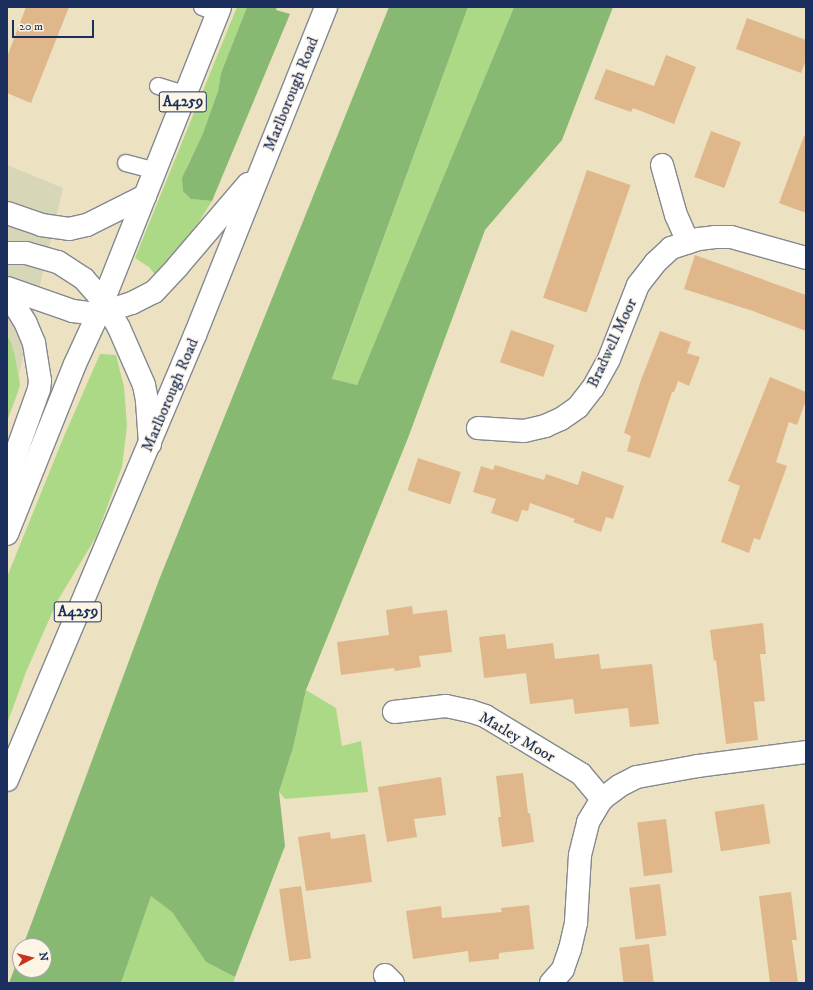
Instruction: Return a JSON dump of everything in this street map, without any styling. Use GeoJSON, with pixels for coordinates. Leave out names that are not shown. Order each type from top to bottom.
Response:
{"type":"FeatureCollection","features":[{"type":"Feature","properties":{"kind":"street","name":"Marlborough Road"},"geometry":{"type":"LineString","coordinates":[[7,780],[150,444],[326,7]]}},
{"type":"Feature","properties":{"kind":"street","name":"A4259"},"geometry":{"type":"LineString","coordinates":[[7,533],[75,364],[104,309],[145,196],[185,94],[213,9]]}},
{"type":"Feature","properties":{"kind":"street"},"geometry":{"type":"LineString","coordinates":[[662,165],[676,215],[688,242]]}},
{"type":"Feature","properties":{"kind":"street"},"geometry":{"type":"LineString","coordinates":[[7,288],[72,311],[104,309],[142,299],[154,292],[212,227],[261,167]]}},
{"type":"Feature","properties":{"kind":"street"},"geometry":{"type":"LineString","coordinates":[[7,213],[41,225],[69,229],[87,225],[145,196]]}},
{"type":"Feature","properties":{"kind":"street","name":"Bradwell Moor"},"geometry":{"type":"LineString","coordinates":[[478,428],[524,432],[545,426],[561,419],[578,407],[593,388],[608,359],[638,285],[655,263],[671,248],[688,242],[715,237],[731,237],[806,258]]}},
{"type":"Feature","properties":{"kind":"street"},"geometry":{"type":"LineString","coordinates":[[7,253],[26,253],[58,262],[84,280],[104,309],[138,370],[144,385],[147,401],[150,444]]}},
{"type":"Feature","properties":{"kind":"street"},"geometry":{"type":"LineString","coordinates":[[7,293],[26,324],[34,344],[40,381],[39,389],[9,473],[7,533]]}},
{"type":"Feature","properties":{"kind":"street","name":"Matley Moor"},"geometry":{"type":"LineString","coordinates":[[394,712],[446,706],[485,716],[581,774],[602,799]]}},
{"type":"Feature","properties":{"kind":"street"},"geometry":{"type":"LineString","coordinates":[[551,983],[563,969],[570,949],[576,922],[580,855],[588,822],[602,799],[619,786],[637,777],[698,766],[806,752]]}},
{"type":"Feature","properties":{"kind":"lane"},"geometry":{"type":"LineString","coordinates":[[158,86],[185,94]]}},
{"type":"Feature","properties":{"kind":"lane"},"geometry":{"type":"LineString","coordinates":[[126,163],[155,171]]}},
{"type":"Feature","properties":{"kind":"shaded area"},"geometry":{"type":"Polygon","coordinates":[[[7,165],[63,188],[19,374],[20,385],[7,421],[7,165]]]}},
{"type":"Feature","properties":{"kind":"green space"},"geometry":{"type":"Polygon","coordinates":[[[237,7],[247,7],[221,73],[218,91],[203,133],[186,169],[191,199],[212,201],[190,236],[156,276],[149,267],[135,258],[237,7]]]}},
{"type":"Feature","properties":{"kind":"green space"},"geometry":{"type":"Polygon","coordinates":[[[247,7],[277,7],[276,10],[290,14],[212,201],[191,199],[183,191],[182,178],[203,133],[218,91],[221,73],[247,7]]]}},
{"type":"Feature","properties":{"kind":"green space"},"geometry":{"type":"Polygon","coordinates":[[[389,7],[468,7],[332,379],[357,385],[514,7],[613,7],[562,140],[485,230],[408,438],[306,690],[293,748],[279,792],[285,846],[235,977],[206,962],[172,912],[151,896],[121,983],[9,983],[12,975],[12,978],[52,978],[52,938],[26,938],[159,580],[389,7]]]}},
{"type":"Feature","properties":{"kind":"green space"},"geometry":{"type":"Polygon","coordinates":[[[468,7],[514,7],[357,385],[332,380],[468,7]]]}},
{"type":"Feature","properties":{"kind":"green space"},"geometry":{"type":"Polygon","coordinates":[[[7,336],[11,342],[15,357],[20,385],[7,421],[7,336]]]}},
{"type":"Feature","properties":{"kind":"green space"},"geometry":{"type":"Polygon","coordinates":[[[100,354],[116,355],[124,387],[127,426],[122,467],[96,537],[58,600],[26,672],[7,724],[7,577],[62,441],[100,354]]]}},
{"type":"Feature","properties":{"kind":"green space"},"geometry":{"type":"Polygon","coordinates":[[[306,690],[336,708],[342,746],[361,741],[368,792],[285,799],[279,792],[293,748],[306,690]]]}},
{"type":"Feature","properties":{"kind":"green space"},"geometry":{"type":"Polygon","coordinates":[[[151,895],[172,912],[206,962],[235,977],[233,983],[121,983],[151,895]]]}},
{"type":"Feature","properties":{"kind":"building"},"geometry":{"type":"Polygon","coordinates":[[[26,7],[69,7],[31,103],[7,93],[7,57],[26,7]]]}},
{"type":"Feature","properties":{"kind":"building"},"geometry":{"type":"Polygon","coordinates":[[[747,18],[806,40],[806,60],[801,73],[736,49],[747,18]]]}},
{"type":"Feature","properties":{"kind":"building"},"geometry":{"type":"Polygon","coordinates":[[[666,55],[696,67],[674,124],[633,108],[631,112],[594,99],[606,69],[654,86],[666,55]]]}},
{"type":"Feature","properties":{"kind":"building"},"geometry":{"type":"Polygon","coordinates":[[[711,131],[741,142],[724,188],[694,177],[711,131]]]}},
{"type":"Feature","properties":{"kind":"building"},"geometry":{"type":"Polygon","coordinates":[[[804,136],[806,137],[806,213],[779,203],[804,136]]]}},
{"type":"Feature","properties":{"kind":"building"},"geometry":{"type":"Polygon","coordinates":[[[587,170],[630,185],[587,313],[543,298],[587,170]]]}},
{"type":"Feature","properties":{"kind":"building"},"geometry":{"type":"Polygon","coordinates":[[[695,255],[806,295],[806,331],[753,311],[684,289],[695,255]]]}},
{"type":"Feature","properties":{"kind":"building"},"geometry":{"type":"Polygon","coordinates":[[[511,330],[554,345],[543,377],[500,362],[511,330]]]}},
{"type":"Feature","properties":{"kind":"building"},"geometry":{"type":"Polygon","coordinates":[[[660,331],[691,342],[687,353],[700,357],[689,386],[678,381],[674,392],[672,392],[650,458],[627,451],[631,436],[624,433],[641,380],[660,331]]]}},
{"type":"Feature","properties":{"kind":"building"},"geometry":{"type":"Polygon","coordinates":[[[770,377],[806,392],[806,400],[797,425],[789,422],[776,462],[787,466],[760,540],[754,538],[749,553],[721,542],[740,486],[728,481],[770,377]]]}},
{"type":"Feature","properties":{"kind":"building"},"geometry":{"type":"Polygon","coordinates":[[[418,458],[461,472],[450,504],[407,490],[418,458]]]}},
{"type":"Feature","properties":{"kind":"building"},"geometry":{"type":"Polygon","coordinates":[[[495,465],[544,480],[546,474],[578,485],[582,471],[624,486],[613,519],[606,517],[601,532],[573,522],[575,519],[530,503],[528,511],[522,510],[518,522],[491,513],[496,499],[473,492],[481,466],[493,470],[495,465]]]}},
{"type":"Feature","properties":{"kind":"building"},"geometry":{"type":"Polygon","coordinates":[[[412,606],[413,614],[447,610],[452,652],[419,656],[421,667],[395,671],[394,668],[341,675],[337,642],[389,635],[386,610],[412,606]]]}},
{"type":"Feature","properties":{"kind":"building"},"geometry":{"type":"Polygon","coordinates":[[[763,623],[766,654],[760,654],[765,701],[754,702],[758,740],[726,744],[716,660],[714,661],[710,630],[763,623]]]}},
{"type":"Feature","properties":{"kind":"building"},"geometry":{"type":"Polygon","coordinates":[[[505,634],[507,649],[553,643],[555,659],[599,654],[601,669],[652,664],[659,724],[630,727],[628,708],[575,714],[573,699],[530,704],[526,673],[484,678],[479,637],[505,634]]]}},
{"type":"Feature","properties":{"kind":"building"},"geometry":{"type":"Polygon","coordinates":[[[523,773],[528,813],[530,813],[534,842],[502,847],[498,817],[501,817],[496,776],[523,773]]]}},
{"type":"Feature","properties":{"kind":"building"},"geometry":{"type":"Polygon","coordinates":[[[441,777],[446,815],[414,819],[417,837],[387,842],[378,787],[441,777]]]}},
{"type":"Feature","properties":{"kind":"building"},"geometry":{"type":"Polygon","coordinates":[[[764,804],[770,844],[721,851],[715,812],[764,804]]]}},
{"type":"Feature","properties":{"kind":"building"},"geometry":{"type":"Polygon","coordinates":[[[666,819],[673,873],[644,876],[637,823],[666,819]]]}},
{"type":"Feature","properties":{"kind":"building"},"geometry":{"type":"Polygon","coordinates":[[[330,832],[331,839],[365,834],[372,882],[306,891],[298,837],[330,832]]]}},
{"type":"Feature","properties":{"kind":"building"},"geometry":{"type":"Polygon","coordinates":[[[660,884],[666,936],[636,939],[629,888],[660,884]]]}},
{"type":"Feature","properties":{"kind":"building"},"geometry":{"type":"Polygon","coordinates":[[[301,886],[311,958],[289,961],[279,889],[301,886]]]}},
{"type":"Feature","properties":{"kind":"building"},"geometry":{"type":"Polygon","coordinates":[[[791,892],[797,940],[792,940],[798,983],[770,983],[759,896],[791,892]]]}},
{"type":"Feature","properties":{"kind":"building"},"geometry":{"type":"Polygon","coordinates":[[[529,905],[534,949],[499,953],[499,959],[469,962],[468,951],[413,959],[406,911],[441,906],[442,918],[502,912],[501,908],[529,905]]]}},
{"type":"Feature","properties":{"kind":"building"},"geometry":{"type":"Polygon","coordinates":[[[649,944],[654,983],[624,983],[619,948],[649,944]]]}}]}
